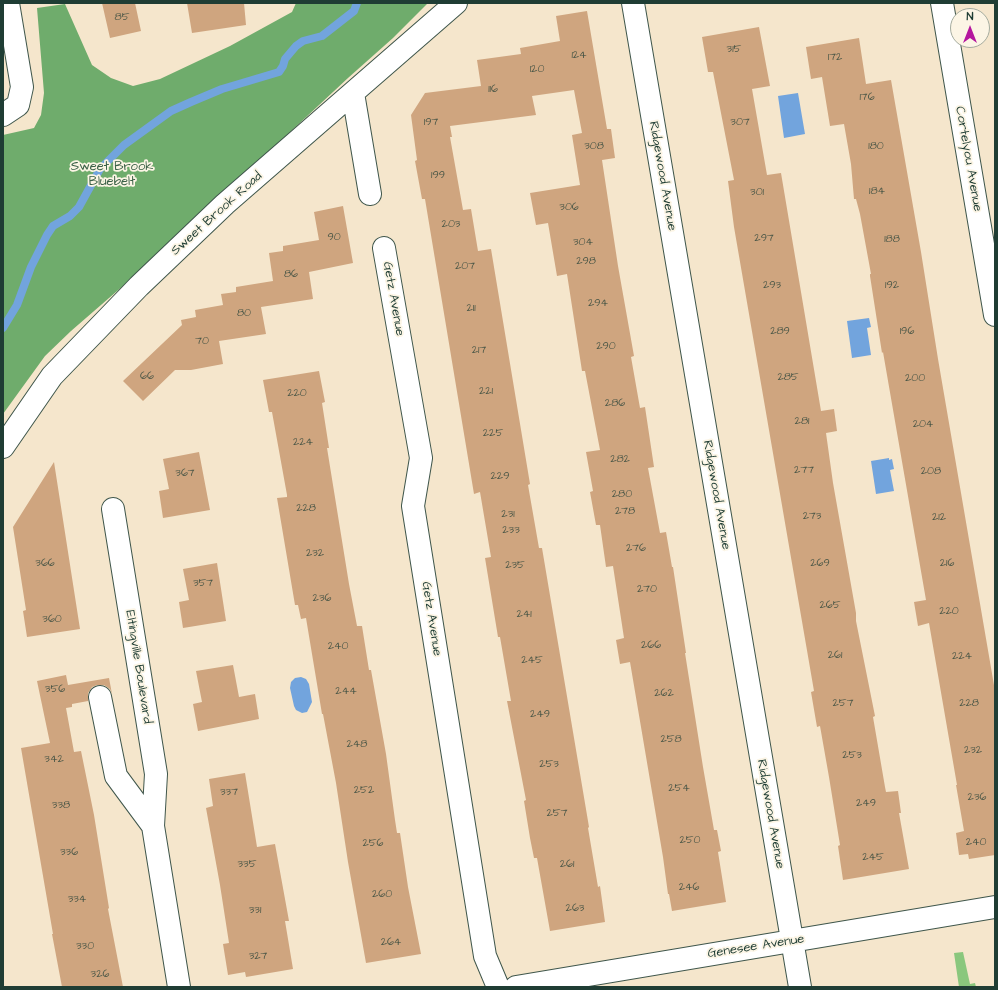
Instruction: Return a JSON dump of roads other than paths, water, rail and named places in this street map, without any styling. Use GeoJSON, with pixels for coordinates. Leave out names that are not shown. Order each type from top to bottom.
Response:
{"type":"FeatureCollection","features":[{"type":"Feature","properties":{"kind":"street"},"geometry":{"type":"LineString","coordinates":[[8,3],[22,87],[10,110]]}},
{"type":"Feature","properties":{"kind":"street","name":"Sweet Brook Road"},"geometry":{"type":"LineString","coordinates":[[3,447],[52,376],[139,286],[225,204],[456,3]]}},
{"type":"Feature","properties":{"kind":"street","name":"Ridgewood Avenue"},"geometry":{"type":"LineString","coordinates":[[633,3],[800,987]]}},
{"type":"Feature","properties":{"kind":"street","name":"Cortelyou Avenue"},"geometry":{"type":"LineString","coordinates":[[942,3],[995,315]]}},
{"type":"Feature","properties":{"kind":"street"},"geometry":{"type":"LineString","coordinates":[[353,93],[370,194]]}},
{"type":"Feature","properties":{"kind":"street","name":"Getz Avenue"},"geometry":{"type":"LineString","coordinates":[[384,248],[421,458],[414,506],[415,513],[485,956],[498,987]]}},
{"type":"Feature","properties":{"kind":"street","name":"Eltingville Boulevard"},"geometry":{"type":"LineString","coordinates":[[113,509],[156,774],[153,826],[179,987]]}},
{"type":"Feature","properties":{"kind":"street","name":"Eltingville Boulevard"},"geometry":{"type":"LineString","coordinates":[[100,697],[116,776],[153,826]]}},
{"type":"Feature","properties":{"kind":"street","name":"Genesee Avenue"},"geometry":{"type":"LineString","coordinates":[[516,987],[995,907]]}},
{"type":"Feature","properties":{"kind":"water"},"geometry":{"type":"Polygon","coordinates":[[[798,93],[805,134],[784,138],[778,96],[798,93]]]}},
{"type":"Feature","properties":{"kind":"water"},"geometry":{"type":"Polygon","coordinates":[[[869,318],[871,327],[867,328],[871,355],[852,358],[847,321],[869,318]]]}},
{"type":"Feature","properties":{"kind":"water"},"geometry":{"type":"Polygon","coordinates":[[[889,458],[889,460],[892,459],[894,469],[890,470],[894,491],[876,494],[871,461],[889,458]]]}},
{"type":"Feature","properties":{"kind":"water"},"geometry":{"type":"Polygon","coordinates":[[[301,677],[306,679],[309,684],[312,702],[307,712],[302,713],[296,710],[294,706],[290,688],[291,682],[295,678],[301,677]]]}},
{"type":"Feature","properties":{"kind":"waterway"},"geometry":{"type":"LineString","coordinates":[[3,328],[17,305],[31,267],[47,235],[53,226],[70,216],[79,207],[100,169],[124,145],[171,111],[222,89],[279,72],[285,59],[296,46],[303,41],[322,36],[354,11],[357,3]]}},
{"type":"Feature","properties":{"kind":"park label","name":"Sweet Brook Bluebelt"},"geometry":{"type":"Point","coordinates":[112,174]}}]}
